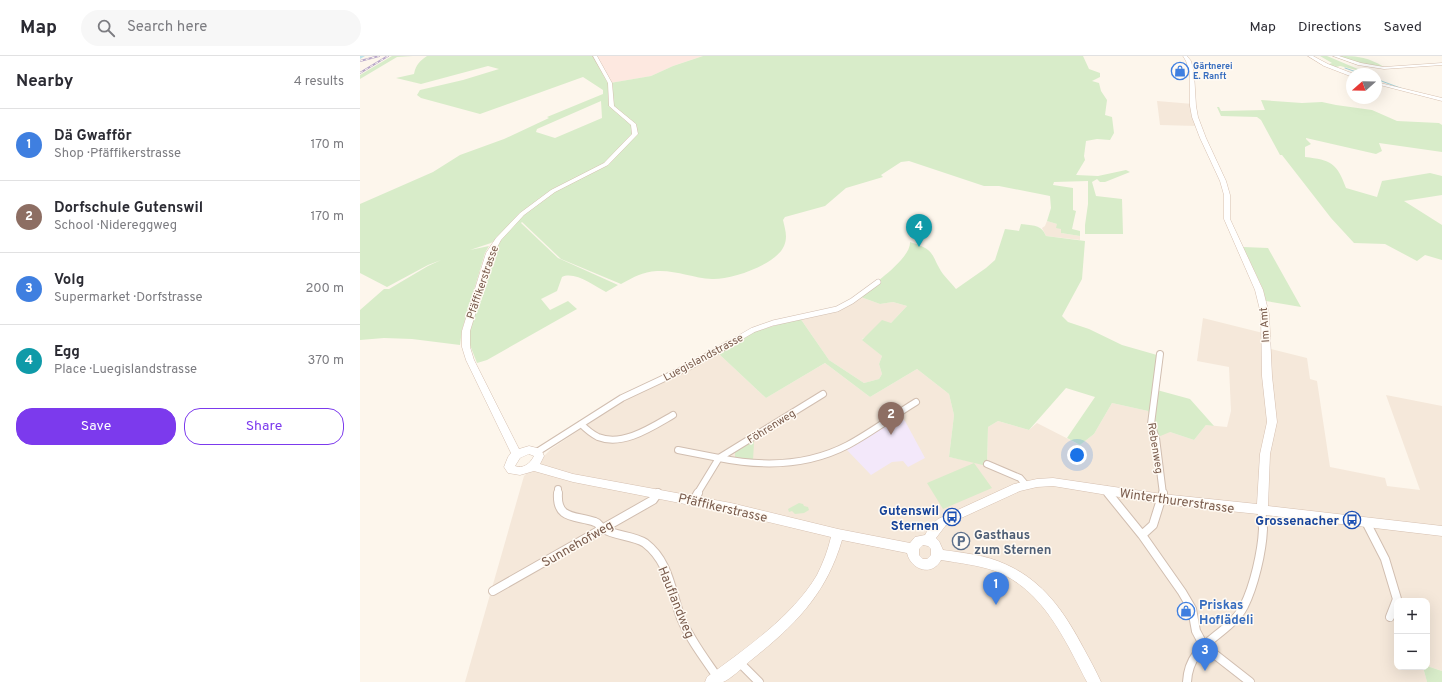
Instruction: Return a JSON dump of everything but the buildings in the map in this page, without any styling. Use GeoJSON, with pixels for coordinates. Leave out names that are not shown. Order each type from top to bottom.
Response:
{"type":"FeatureCollection","features":[{"type":"Feature","properties":{"kind":"main road","name":"Pfäffikerstrasse"},"geometry":{"type":"LineString","coordinates":[[517,454],[470,360],[465,342],[468,322],[490,253],[501,234],[522,214],[558,187],[597,170],[610,161],[634,136],[635,128],[631,122],[613,107],[610,83],[595,56]]}},
{"type":"Feature","properties":{"kind":"main road","name":"Im Amt"},"geometry":{"type":"LineString","coordinates":[[1185,56],[1192,71],[1194,115],[1197,126],[1210,150],[1227,193],[1225,211],[1227,219],[1260,290],[1265,314],[1267,376],[1272,422],[1265,454],[1262,510]]}},
{"type":"Feature","properties":{"kind":"main road"},"geometry":{"type":"LineString","coordinates":[[1310,56],[1326,65],[1346,73]]}},
{"type":"Feature","properties":{"kind":"main road"},"geometry":{"type":"LineString","coordinates":[[1335,56],[1353,62],[1384,68],[1442,64]]}},
{"type":"Feature","properties":{"kind":"main road"},"geometry":{"type":"LineString","coordinates":[[1382,85],[1442,100]]}},
{"type":"Feature","properties":{"kind":"main road"},"geometry":{"type":"LineString","coordinates":[[529,450],[537,452],[539,456],[533,466],[522,472],[512,470],[509,467],[510,462],[517,454],[529,450]]}},
{"type":"Feature","properties":{"kind":"main road","name":"Pfäffikerstrasse"},"geometry":{"type":"LineString","coordinates":[[533,466],[573,478],[694,500],[912,550]]}},
{"type":"Feature","properties":{"kind":"main road","name":"Winterthurerstrasse"},"geometry":{"type":"LineString","coordinates":[[928,541],[934,530],[942,522],[1006,492],[1026,485],[1053,482],[1107,490],[1161,501],[1262,510],[1442,532]]}},
{"type":"Feature","properties":{"kind":"main road"},"geometry":{"type":"LineString","coordinates":[[715,680],[772,634],[806,599],[823,574],[838,534]]}},
{"type":"Feature","properties":{"kind":"main road"},"geometry":{"type":"LineString","coordinates":[[928,541],[937,547],[938,554],[933,562],[923,564],[914,558],[912,550],[918,542],[928,541]]}},
{"type":"Feature","properties":{"kind":"main road"},"geometry":{"type":"LineString","coordinates":[[938,554],[986,563],[1009,572],[1027,582],[1048,601],[1094,682]]}},
{"type":"Feature","properties":{"kind":"street","name":"Luegislandstrasse"},"geometry":{"type":"LineString","coordinates":[[537,452],[622,398],[688,367],[753,330],[774,323],[837,308],[852,301],[878,282]]}},
{"type":"Feature","properties":{"kind":"street","name":"Rebenweg"},"geometry":{"type":"LineString","coordinates":[[1142,535],[1154,525],[1163,494],[1159,471],[1158,452],[1151,424],[1160,354]]}},
{"type":"Feature","properties":{"kind":"street","name":"Föhrenweg"},"geometry":{"type":"LineString","coordinates":[[719,458],[823,394]]}},
{"type":"Feature","properties":{"kind":"street"},"geometry":{"type":"LineString","coordinates":[[678,450],[747,463],[786,463],[814,457],[847,445],[916,402]]}},
{"type":"Feature","properties":{"kind":"street"},"geometry":{"type":"LineString","coordinates":[[581,424],[600,438],[618,440],[647,429],[672,415]]}},
{"type":"Feature","properties":{"kind":"street"},"geometry":{"type":"LineString","coordinates":[[694,500],[719,458]]}},
{"type":"Feature","properties":{"kind":"street"},"geometry":{"type":"LineString","coordinates":[[987,464],[1020,478],[1026,485]]}},
{"type":"Feature","properties":{"kind":"street","name":"Hauflandweg"},"geometry":{"type":"LineString","coordinates":[[558,489],[557,503],[564,513],[572,517],[596,522],[602,528],[643,542],[656,554],[669,576],[684,624],[715,680]]}},
{"type":"Feature","properties":{"kind":"street"},"geometry":{"type":"LineString","coordinates":[[1107,490],[1113,500],[1142,535],[1164,565],[1189,602],[1194,615],[1196,631],[1204,646],[1250,682]]}},
{"type":"Feature","properties":{"kind":"street","name":"Sunnehofweg"},"geometry":{"type":"LineString","coordinates":[[493,591],[653,500],[658,493]]}},
{"type":"Feature","properties":{"kind":"street"},"geometry":{"type":"LineString","coordinates":[[1187,682],[1186,673],[1194,654],[1231,624],[1245,606],[1249,596],[1263,530],[1260,515],[1262,510]]}},
{"type":"Feature","properties":{"kind":"street"},"geometry":{"type":"LineString","coordinates":[[1366,522],[1385,559],[1396,599],[1390,617]]}},
{"type":"Feature","properties":{"kind":"street"},"geometry":{"type":"LineString","coordinates":[[738,661],[759,682]]}},
{"type":"Feature","properties":{"kind":"shaded area"},"geometry":{"type":"Polygon","coordinates":[[[595,56],[703,56],[673,66],[651,76],[610,83],[595,56]]]}},
{"type":"Feature","properties":{"kind":"shaded area"},"geometry":{"type":"Polygon","coordinates":[[[1157,101],[1193,104],[1197,126],[1160,125],[1157,101]]]}},
{"type":"Feature","properties":{"kind":"shaded area"},"geometry":{"type":"Polygon","coordinates":[[[1047,221],[1057,224],[1061,229],[1061,233],[1080,236],[1080,240],[1046,236],[1042,228],[1045,226],[1047,221]]]}},
{"type":"Feature","properties":{"kind":"shaded area"},"geometry":{"type":"Polygon","coordinates":[[[858,296],[880,304],[893,302],[907,306],[891,323],[862,339],[882,356],[879,364],[882,374],[879,379],[864,383],[829,360],[800,318],[829,311],[858,296]]]}},
{"type":"Feature","properties":{"kind":"shaded area"},"geometry":{"type":"Polygon","coordinates":[[[1203,318],[1263,333],[1263,347],[1307,358],[1310,379],[1317,381],[1330,467],[1385,478],[1387,486],[1420,490],[1386,395],[1442,406],[1442,671],[1430,667],[1430,598],[1394,598],[1394,670],[1424,670],[1427,682],[465,682],[524,476],[551,449],[618,404],[719,354],[766,398],[825,363],[870,397],[917,369],[949,394],[954,415],[949,457],[987,465],[988,427],[998,421],[1029,430],[1037,423],[1080,445],[1094,434],[1112,403],[1148,411],[1170,432],[1194,440],[1206,425],[1227,427],[1231,411],[1229,367],[1197,361],[1203,318]]]}},
{"type":"Feature","properties":{"kind":"shaded area"},"geometry":{"type":"Polygon","coordinates":[[[899,416],[905,421],[925,458],[908,467],[903,461],[892,462],[871,475],[846,449],[899,416]]]}},
{"type":"Feature","properties":{"kind":"green space"},"geometry":{"type":"Polygon","coordinates":[[[392,56],[413,56],[397,57],[360,79],[360,75],[392,56]]]}},
{"type":"Feature","properties":{"kind":"green space"},"geometry":{"type":"Polygon","coordinates":[[[427,56],[595,56],[610,83],[651,76],[673,66],[703,56],[1083,56],[1089,69],[1100,73],[1100,77],[1092,81],[1099,83],[1101,91],[1107,100],[1105,115],[1112,117],[1114,133],[1110,140],[1097,139],[1086,141],[1084,156],[1085,160],[1076,175],[1098,176],[1126,170],[1130,172],[1105,182],[1100,182],[1097,179],[1092,182],[1096,196],[1122,199],[1123,234],[1085,234],[1088,204],[1088,181],[1054,182],[1053,185],[1073,188],[1073,210],[1076,211],[1072,229],[1080,231],[1080,236],[1061,233],[1061,229],[1056,228],[1057,224],[1047,221],[1051,208],[1050,196],[999,186],[984,186],[909,161],[901,162],[881,175],[883,177],[846,188],[825,206],[785,217],[783,220],[786,239],[784,246],[779,253],[772,259],[752,270],[720,279],[657,271],[642,274],[621,284],[561,259],[522,222],[521,223],[558,258],[618,285],[606,292],[573,276],[562,277],[557,291],[541,299],[550,310],[568,301],[577,309],[487,360],[477,363],[470,345],[470,331],[492,256],[503,235],[491,243],[470,250],[489,246],[485,253],[462,330],[460,345],[412,339],[384,338],[360,340],[360,310],[384,289],[389,289],[441,260],[428,265],[387,287],[360,273],[360,204],[433,172],[460,155],[504,139],[549,118],[547,117],[603,94],[603,90],[583,77],[480,114],[421,98],[417,95],[420,90],[463,80],[499,69],[488,66],[421,84],[396,78],[414,74],[417,65],[427,56]],[[601,101],[537,129],[536,132],[555,138],[602,118],[601,101]]]}},
{"type":"Feature","properties":{"kind":"green space"},"geometry":{"type":"Polygon","coordinates":[[[1320,56],[1327,56],[1356,68],[1340,66],[1333,68],[1326,65],[1332,63],[1320,56]]]}},
{"type":"Feature","properties":{"kind":"green space"},"geometry":{"type":"Polygon","coordinates":[[[1335,56],[1361,57],[1384,67],[1371,66],[1335,56]]]}},
{"type":"Feature","properties":{"kind":"green space"},"geometry":{"type":"Polygon","coordinates":[[[1261,100],[1302,103],[1322,102],[1372,110],[1397,121],[1439,123],[1442,125],[1442,152],[1379,143],[1382,151],[1376,154],[1306,138],[1311,144],[1305,147],[1305,157],[1332,164],[1339,173],[1346,188],[1377,197],[1382,181],[1430,173],[1442,176],[1442,195],[1404,201],[1442,225],[1442,260],[1425,255],[1417,261],[1385,244],[1354,243],[1331,218],[1282,155],[1280,155],[1261,120],[1257,117],[1221,116],[1217,107],[1219,107],[1221,111],[1265,110],[1261,100]]]}},
{"type":"Feature","properties":{"kind":"green space"},"geometry":{"type":"Polygon","coordinates":[[[1021,224],[1039,227],[1046,236],[1085,241],[1082,279],[1062,316],[1068,322],[1089,329],[1122,345],[1157,355],[1157,390],[1190,399],[1214,426],[1206,425],[1194,440],[1170,432],[1158,437],[1148,411],[1112,403],[1094,434],[1080,445],[1067,438],[1095,397],[1066,388],[1029,430],[998,421],[988,427],[987,466],[949,457],[954,415],[949,394],[917,369],[870,397],[825,363],[766,398],[719,354],[754,332],[800,318],[829,360],[864,383],[879,379],[882,374],[879,364],[882,356],[862,340],[882,320],[891,323],[907,306],[893,302],[880,304],[858,296],[897,264],[909,249],[910,242],[925,248],[932,254],[943,274],[956,289],[995,260],[1005,229],[1019,231],[1021,224]]]}},
{"type":"Feature","properties":{"kind":"green space"},"geometry":{"type":"Polygon","coordinates":[[[1243,247],[1268,248],[1301,307],[1266,301],[1262,287],[1243,247]]]}},
{"type":"Feature","properties":{"kind":"green space"},"geometry":{"type":"Polygon","coordinates":[[[753,441],[753,461],[735,457],[735,452],[753,441]]]}},
{"type":"Feature","properties":{"kind":"green space"},"geometry":{"type":"Polygon","coordinates":[[[974,463],[992,488],[943,509],[927,483],[974,463]]]}},
{"type":"Feature","properties":{"kind":"green space"},"geometry":{"type":"Polygon","coordinates":[[[799,503],[808,507],[809,510],[804,513],[795,514],[792,511],[789,512],[788,509],[799,503]]]}},
{"type":"Feature","properties":{"kind":"green space"},"geometry":{"type":"Polygon","coordinates":[[[1430,667],[1442,671],[1442,682],[1427,682],[1424,670],[1430,670],[1430,667]]]}},
{"type":"Feature","properties":{"kind":"waterway"},"geometry":{"type":"LineString","coordinates":[[1382,81],[1403,89]]}},
{"type":"Feature","properties":{"kind":"railway"},"geometry":{"type":"LineString","coordinates":[[360,61],[379,56]]}},
{"type":"Feature","properties":{"kind":"railway"},"geometry":{"type":"LineString","coordinates":[[360,73],[388,56]]}},
{"type":"Feature","properties":{"kind":"place","name":"Gärtnerei E. Ranft"},"geometry":{"type":"Point","coordinates":[1180,71]}},
{"type":"Feature","properties":{"kind":"place","name":"Egg"},"geometry":{"type":"Point","coordinates":[919,247]}},
{"type":"Feature","properties":{"kind":"place","name":"Dorfschule Gutenswil"},"geometry":{"type":"Point","coordinates":[891,435]}},
{"type":"Feature","properties":{"kind":"place","name":"Gutenswil Sternen"},"geometry":{"type":"Point","coordinates":[952,517]}},
{"type":"Feature","properties":{"kind":"place","name":"Grossenacher"},"geometry":{"type":"Point","coordinates":[1352,520]}},
{"type":"Feature","properties":{"kind":"place","name":"Gasthaus zum Sternen"},"geometry":{"type":"Point","coordinates":[961,541]}},
{"type":"Feature","properties":{"kind":"place","name":"Dä Gwafför"},"geometry":{"type":"Point","coordinates":[996,605]}},
{"type":"Feature","properties":{"kind":"place","name":"Priskas Hoflädeli"},"geometry":{"type":"Point","coordinates":[1186,611]}},
{"type":"Feature","properties":{"kind":"place","name":"Volg"},"geometry":{"type":"Point","coordinates":[1205,671]}}]}
